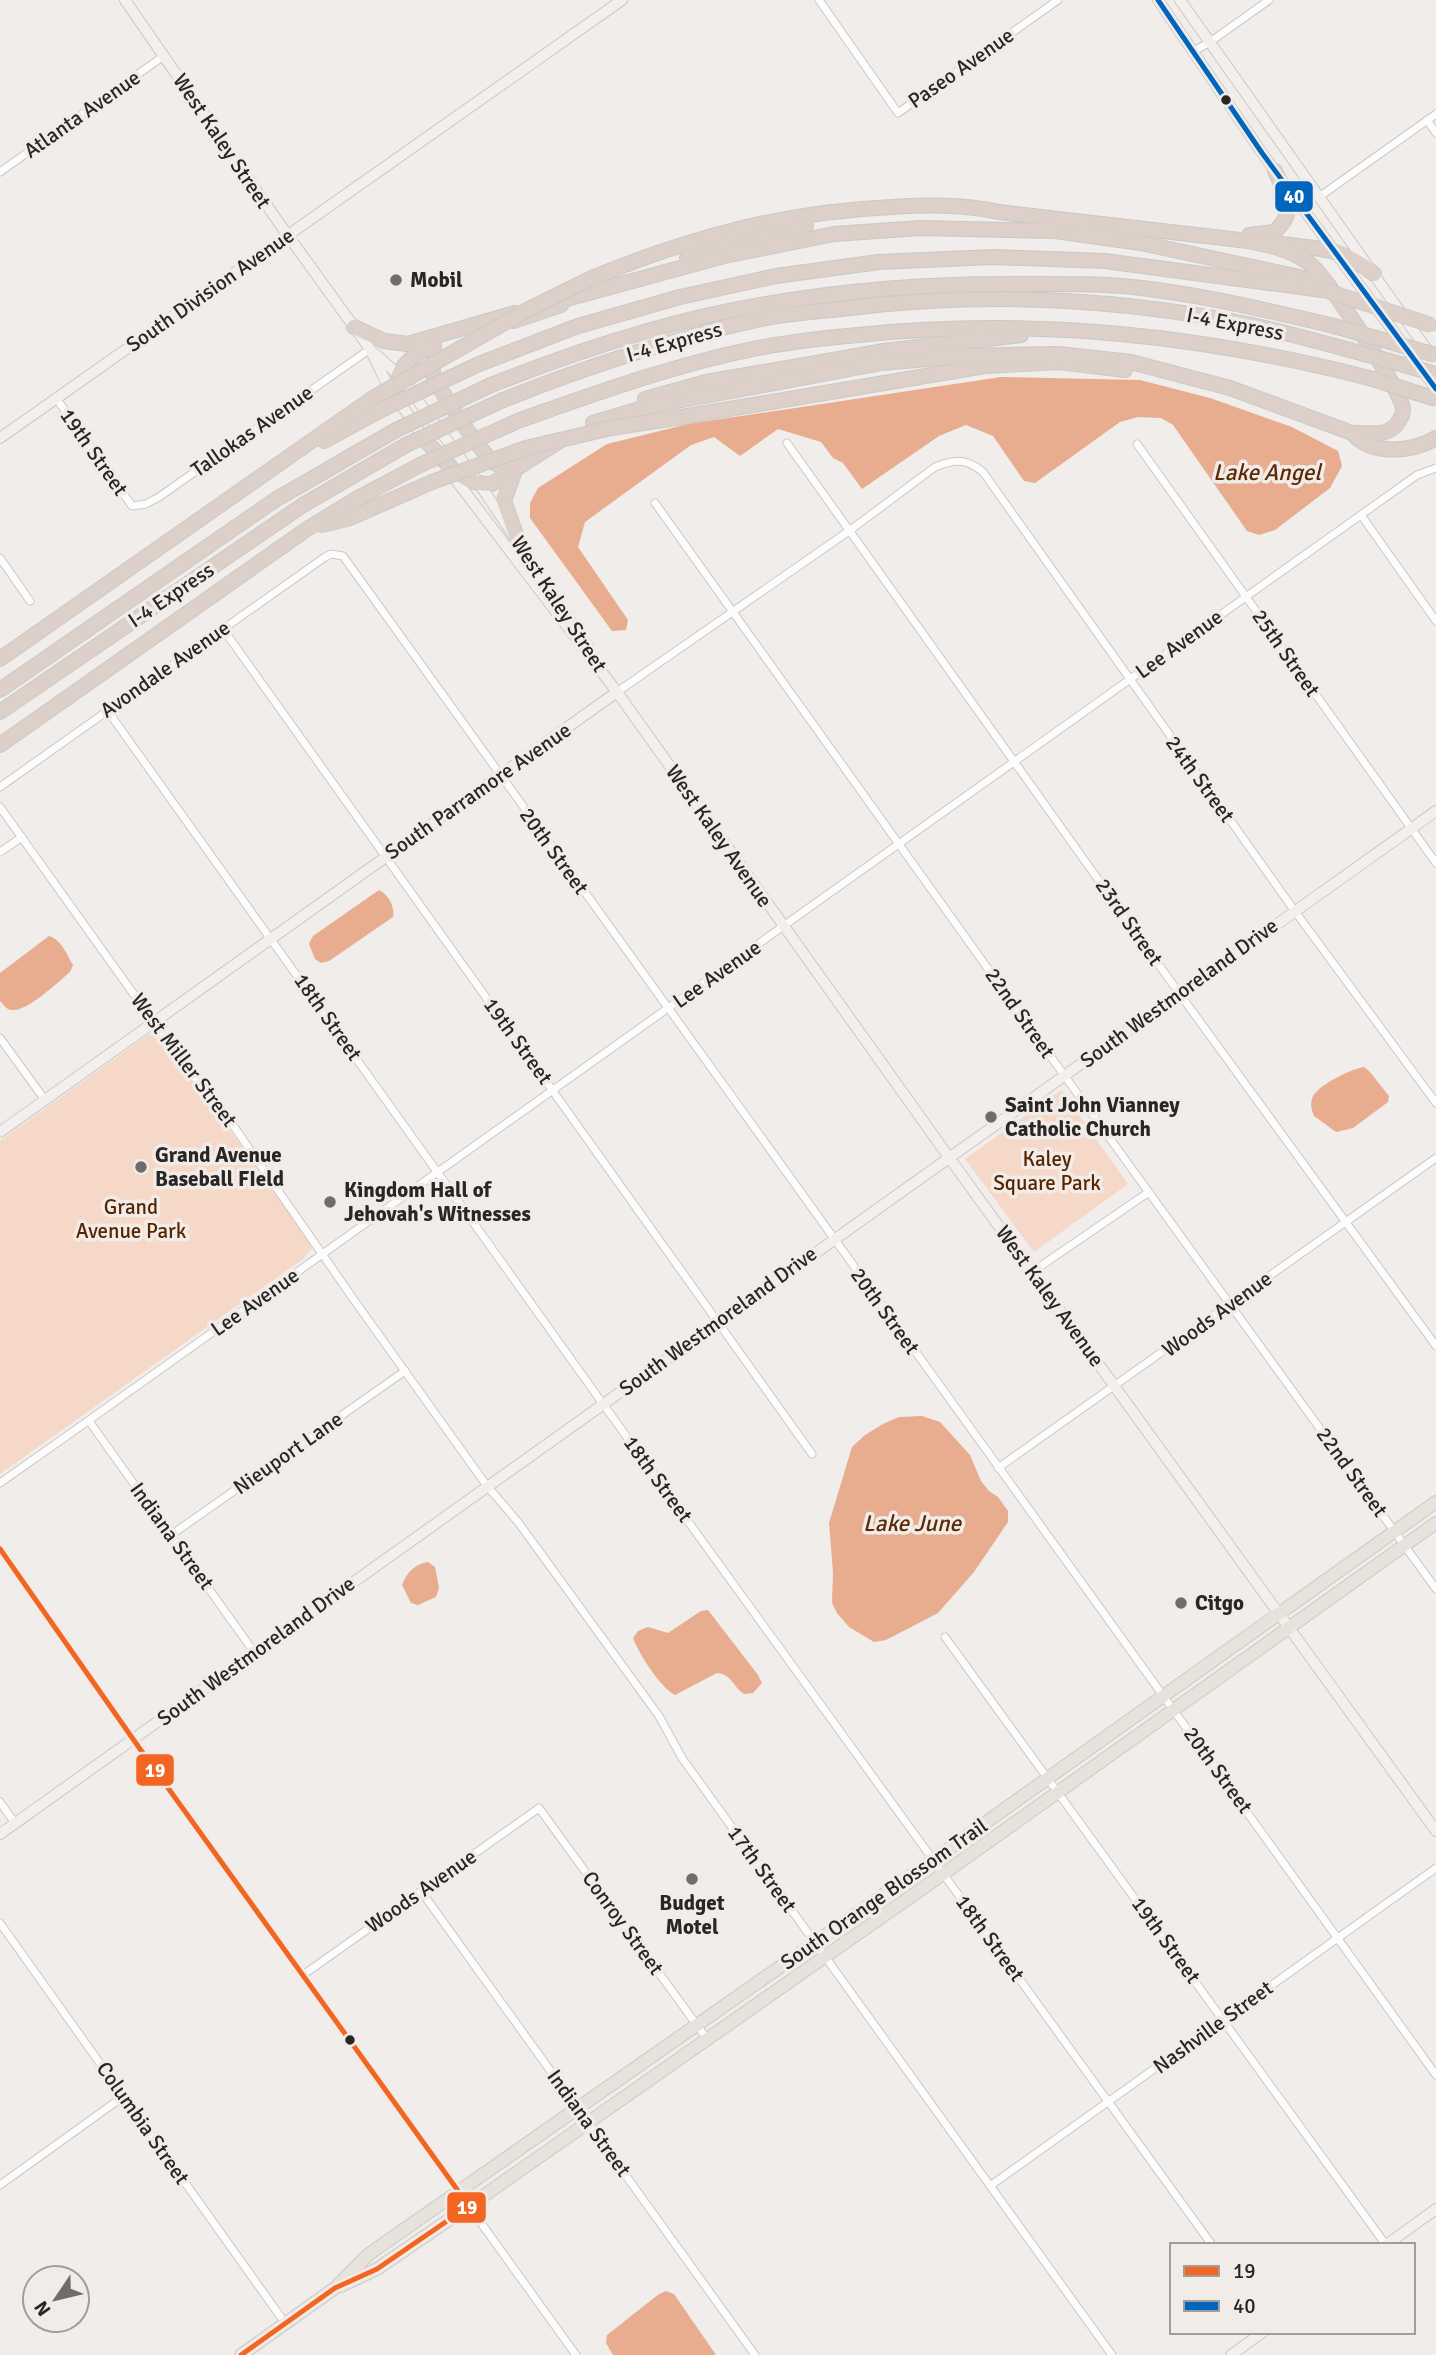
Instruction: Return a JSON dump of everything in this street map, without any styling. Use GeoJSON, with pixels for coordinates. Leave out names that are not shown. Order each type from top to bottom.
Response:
{"type":"FeatureCollection","features":[{"type":"Feature","properties":{"kind":"highway"},"geometry":{"type":"LineString","coordinates":[[1177,231],[1254,235],[1274,232],[1286,220],[1289,206],[1275,171]]}},
{"type":"Feature","properties":{"kind":"highway"},"geometry":{"type":"LineString","coordinates":[[0,659],[242,491],[529,309],[592,278],[681,243],[783,219],[916,205],[981,208],[1334,250],[1358,261],[1374,274]]}},
{"type":"Feature","properties":{"kind":"highway"},"geometry":{"type":"LineString","coordinates":[[643,277],[705,250],[790,228],[902,213],[999,212]]}},
{"type":"Feature","properties":{"kind":"highway"},"geometry":{"type":"LineString","coordinates":[[354,327],[384,341],[408,344],[724,256],[834,234],[921,228],[1055,231],[1141,243],[1313,280],[1327,291]]}},
{"type":"Feature","properties":{"kind":"highway"},"geometry":{"type":"LineString","coordinates":[[593,423],[650,406],[883,363],[936,357],[1046,354],[1131,362],[1230,388],[1352,433],[1374,435],[1388,432],[1399,421],[1403,410],[1398,395],[1350,316],[1319,273],[1307,262],[1283,249],[1248,241]]}},
{"type":"Feature","properties":{"kind":"highway"},"geometry":{"type":"LineString","coordinates":[[377,404],[578,326],[668,300],[776,276],[879,262],[982,257],[1105,261],[1327,291],[1433,326]]}},
{"type":"Feature","properties":{"kind":"highway","name":"I-4 Express"},"geometry":{"type":"LineString","coordinates":[[0,690],[275,500],[396,430],[491,385],[591,349],[726,313],[765,304],[842,294],[951,284],[1139,288],[1241,303],[1436,355]]}},
{"type":"Feature","properties":{"kind":"highway"},"geometry":{"type":"LineString","coordinates":[[400,403],[397,387],[399,375],[412,356],[424,348],[545,311],[588,294]]}},
{"type":"Feature","properties":{"kind":"highway","name":"I-4 Express"},"geometry":{"type":"LineString","coordinates":[[0,712],[303,505],[406,445],[503,400],[589,367],[705,332],[769,318],[906,301],[1044,300],[1166,310],[1248,324],[1436,374]]}},
{"type":"Feature","properties":{"kind":"highway"},"geometry":{"type":"LineString","coordinates":[[427,442],[459,477],[480,485],[492,484],[593,423],[635,402],[705,382],[884,351],[1016,337],[1045,327]]}},
{"type":"Feature","properties":{"kind":"highway"},"geometry":{"type":"LineString","coordinates":[[0,745],[307,529],[420,464],[520,420],[617,386],[754,348],[909,330],[1045,327],[1139,335],[1239,348],[1373,379],[1436,399]]}},
{"type":"Feature","properties":{"kind":"highway"},"geometry":{"type":"LineString","coordinates":[[447,343],[436,354],[432,366],[434,379],[483,451],[497,465],[506,467],[540,454]]}},
{"type":"Feature","properties":{"kind":"highway"},"geometry":{"type":"LineString","coordinates":[[307,529],[349,518],[432,482],[526,448],[611,428],[985,366],[1059,362],[1192,379]]}},
{"type":"Feature","properties":{"kind":"highway"},"geometry":{"type":"LineString","coordinates":[[1352,433],[1359,440],[1388,450],[1408,448],[1434,440]]}},
{"type":"Feature","properties":{"kind":"highway"},"geometry":{"type":"LineString","coordinates":[[515,470],[503,502],[518,540]]}},
{"type":"Feature","properties":{"kind":"main road","name":"South Orange Blossom Trail"},"geometry":{"type":"LineString","coordinates":[[241,2355],[335,2288],[369,2254],[933,1860],[1436,1502]]}},
{"type":"Feature","properties":{"kind":"main road","name":"South Orange Blossom Trail"},"geometry":{"type":"LineString","coordinates":[[335,2288],[377,2269],[469,2206],[1436,1524]]}},
{"type":"Feature","properties":{"kind":"street","name":"West Kaley Street"},"geometry":{"type":"LineString","coordinates":[[125,0],[287,235],[370,349],[387,384],[427,442],[617,692]]}},
{"type":"Feature","properties":{"kind":"street","name":"South Division Avenue"},"geometry":{"type":"LineString","coordinates":[[0,438],[622,0]]}},
{"type":"Feature","properties":{"kind":"street","name":"Paseo Avenue"},"geometry":{"type":"LineString","coordinates":[[819,0],[898,113],[1058,0]]}},
{"type":"Feature","properties":{"kind":"street"},"geometry":{"type":"LineString","coordinates":[[1158,0],[1275,171],[1436,390]]}},
{"type":"Feature","properties":{"kind":"street"},"geometry":{"type":"LineString","coordinates":[[1180,0],[1436,362]]}},
{"type":"Feature","properties":{"kind":"street"},"geometry":{"type":"LineString","coordinates":[[1192,52],[1269,0]]}},
{"type":"Feature","properties":{"kind":"street","name":"Atlanta Avenue"},"geometry":{"type":"LineString","coordinates":[[0,172],[164,55]]}},
{"type":"Feature","properties":{"kind":"street"},"geometry":{"type":"LineString","coordinates":[[1319,197],[1436,114]]}},
{"type":"Feature","properties":{"kind":"street"},"geometry":{"type":"LineString","coordinates":[[1427,120],[1436,132]]}},
{"type":"Feature","properties":{"kind":"street","name":"West Kaley Street"},"geometry":{"type":"LineString","coordinates":[[370,349],[399,375],[480,485],[617,692]]}},
{"type":"Feature","properties":{"kind":"street","name":"Tallokas Avenue"},"geometry":{"type":"LineString","coordinates":[[132,506],[145,504],[159,497],[370,349]]}},
{"type":"Feature","properties":{"kind":"street","name":"19th Street"},"geometry":{"type":"LineString","coordinates":[[56,398],[132,506]]}},
{"type":"Feature","properties":{"kind":"street","name":"23rd Street"},"geometry":{"type":"LineString","coordinates":[[787,443],[1179,993],[1436,1346]]}},
{"type":"Feature","properties":{"kind":"street","name":"25th Street"},"geometry":{"type":"LineString","coordinates":[[1136,444],[1436,863]]}},
{"type":"Feature","properties":{"kind":"street","name":"South Parramore Avenue"},"geometry":{"type":"LineString","coordinates":[[0,1132],[617,692],[849,531],[935,467],[950,460],[962,460]]}},
{"type":"Feature","properties":{"kind":"street","name":"24th Street"},"geometry":{"type":"LineString","coordinates":[[962,460],[972,463],[983,472],[1294,910],[1436,1103]]}},
{"type":"Feature","properties":{"kind":"street","name":"Lee Avenue"},"geometry":{"type":"LineString","coordinates":[[0,1483],[1417,475],[1436,468]]}},
{"type":"Feature","properties":{"kind":"street","name":"22nd Street"},"geometry":{"type":"LineString","coordinates":[[655,503],[1436,1589]]}},
{"type":"Feature","properties":{"kind":"street"},"geometry":{"type":"LineString","coordinates":[[1361,515],[1436,621]]}},
{"type":"Feature","properties":{"kind":"street","name":"Avondale Avenue"},"geometry":{"type":"LineString","coordinates":[[0,787],[331,554]]}},
{"type":"Feature","properties":{"kind":"street","name":"20th Street"},"geometry":{"type":"LineString","coordinates":[[331,554],[343,556],[347,560],[667,1009],[1436,2075]]}},
{"type":"Feature","properties":{"kind":"street"},"geometry":{"type":"LineString","coordinates":[[0,558],[30,601]]}},
{"type":"Feature","properties":{"kind":"street","name":"19th Street"},"geometry":{"type":"LineString","coordinates":[[223,629],[812,1454]]}},
{"type":"Feature","properties":{"kind":"street","name":"West Kaley Avenue"},"geometry":{"type":"LineString","coordinates":[[617,692],[948,1156],[1436,1831]]}},
{"type":"Feature","properties":{"kind":"street","name":"18th Street"},"geometry":{"type":"LineString","coordinates":[[107,710],[603,1404],[1211,2243]]}},
{"type":"Feature","properties":{"kind":"street","name":"West Miller Street"},"geometry":{"type":"LineString","coordinates":[[0,807],[185,1066],[228,1118],[487,1486]]}},
{"type":"Feature","properties":{"kind":"street","name":"South Westmoreland Drive"},"geometry":{"type":"LineString","coordinates":[[0,1833],[1436,811]]}},
{"type":"Feature","properties":{"kind":"street"},"geometry":{"type":"LineString","coordinates":[[0,852],[22,837]]}},
{"type":"Feature","properties":{"kind":"street"},"geometry":{"type":"LineString","coordinates":[[0,1038],[45,1100]]}},
{"type":"Feature","properties":{"kind":"street","name":"Woods Avenue"},"geometry":{"type":"LineString","coordinates":[[998,1468],[1436,1158]]}},
{"type":"Feature","properties":{"kind":"street"},"geometry":{"type":"LineString","coordinates":[[1032,1272],[1149,1192]]}},
{"type":"Feature","properties":{"kind":"street","name":"Nieuport Lane"},"geometry":{"type":"LineString","coordinates":[[171,1535],[405,1371]]}},
{"type":"Feature","properties":{"kind":"street","name":"Indiana Street"},"geometry":{"type":"LineString","coordinates":[[89,1421],[254,1652]]}},
{"type":"Feature","properties":{"kind":"street","name":"17th Street"},"geometry":{"type":"LineString","coordinates":[[487,1486],[518,1522],[659,1716],[682,1758],[1112,2355]]}},
{"type":"Feature","properties":{"kind":"street"},"geometry":{"type":"LineString","coordinates":[[0,1549],[133,1739],[576,2355]]}},
{"type":"Feature","properties":{"kind":"street","name":"19th Street"},"geometry":{"type":"LineString","coordinates":[[945,1636],[1385,2243]]}},
{"type":"Feature","properties":{"kind":"street"},"geometry":{"type":"LineString","coordinates":[[0,1802],[15,1823]]}},
{"type":"Feature","properties":{"kind":"street","name":"Woods Avenue"},"geometry":{"type":"LineString","coordinates":[[303,1975],[539,1808]]}},
{"type":"Feature","properties":{"kind":"street","name":"Conroy Street"},"geometry":{"type":"LineString","coordinates":[[539,1808],[707,2039]]}},
{"type":"Feature","properties":{"kind":"street","name":"Nashville Street"},"geometry":{"type":"LineString","coordinates":[[990,2186],[1436,1868]]}},
{"type":"Feature","properties":{"kind":"street","name":"Indiana Street"},"geometry":{"type":"LineString","coordinates":[[421,1891],[755,2355]]}},
{"type":"Feature","properties":{"kind":"street","name":"Columbia Street"},"geometry":{"type":"LineString","coordinates":[[0,1923],[285,2323]]}},
{"type":"Feature","properties":{"kind":"street"},"geometry":{"type":"LineString","coordinates":[[0,2185],[124,2096]]}},
{"type":"Feature","properties":{"kind":"street"},"geometry":{"type":"LineString","coordinates":[[1389,2243],[1435,2211]]}},
{"type":"Feature","properties":{"kind":"street"},"geometry":{"type":"LineString","coordinates":[[1231,2355],[1260,2334]]}},
{"type":"Feature","properties":{"kind":"green space","name":"Grand Avenue Park"},"geometry":{"type":"Polygon","coordinates":[[[148,1035],[155,1035],[161,1040],[312,1243],[312,1248],[303,1259],[0,1474],[0,1141],[148,1035]]]}},
{"type":"Feature","properties":{"kind":"green space","name":"Kaley Square Park"},"geometry":{"type":"Polygon","coordinates":[[[1061,1090],[1128,1184],[1034,1252],[965,1159],[1061,1090]]]}},
{"type":"Feature","properties":{"kind":"water","name":"Lake Angel"},"geometry":{"type":"Polygon","coordinates":[[[1001,377],[1140,380],[1210,398],[1292,427],[1338,451],[1342,466],[1330,488],[1275,530],[1259,535],[1247,531],[1173,425],[1161,418],[1138,417],[1120,422],[1035,483],[1024,481],[993,436],[966,425],[939,436],[862,489],[843,463],[833,458],[821,442],[778,429],[740,456],[714,437],[691,445],[585,522],[578,547],[628,620],[626,630],[612,631],[530,518],[530,503],[538,488],[607,444],[688,424],[1001,377]]]}},
{"type":"Feature","properties":{"kind":"water"},"geometry":{"type":"Polygon","coordinates":[[[379,890],[390,902],[393,917],[329,961],[321,963],[315,959],[309,944],[313,936],[379,890]]]}},
{"type":"Feature","properties":{"kind":"water"},"geometry":{"type":"Polygon","coordinates":[[[49,936],[57,940],[66,952],[73,965],[70,972],[27,1005],[20,1009],[8,1009],[0,1001],[0,973],[49,936]]]}},
{"type":"Feature","properties":{"kind":"water"},"geometry":{"type":"Polygon","coordinates":[[[1364,1067],[1389,1096],[1388,1102],[1353,1128],[1336,1132],[1314,1116],[1312,1099],[1326,1084],[1364,1067]]]}},
{"type":"Feature","properties":{"kind":"water","name":"Lake June"},"geometry":{"type":"Polygon","coordinates":[[[922,1416],[940,1422],[970,1455],[981,1481],[1008,1511],[1008,1522],[974,1572],[938,1613],[886,1640],[874,1642],[849,1627],[832,1603],[833,1573],[829,1523],[852,1447],[883,1424],[899,1417],[922,1416]]]}},
{"type":"Feature","properties":{"kind":"water"},"geometry":{"type":"Polygon","coordinates":[[[428,1562],[435,1567],[439,1588],[436,1597],[418,1605],[411,1603],[402,1585],[415,1567],[428,1562]]]}},
{"type":"Feature","properties":{"kind":"water"},"geometry":{"type":"Polygon","coordinates":[[[708,1610],[758,1675],[762,1683],[753,1693],[744,1694],[729,1678],[717,1673],[675,1695],[657,1678],[640,1653],[633,1638],[638,1631],[648,1627],[668,1633],[701,1611],[708,1610]]]}},
{"type":"Feature","properties":{"kind":"water"},"geometry":{"type":"Polygon","coordinates":[[[666,2291],[674,2294],[716,2355],[613,2355],[606,2343],[607,2335],[666,2291]]]}},
{"type":"Feature","properties":{"kind":"transit line","name":"40"},"geometry":{"type":"LineString","coordinates":[[1158,0],[1262,153],[1436,389]]}},
{"type":"Feature","properties":{"kind":"transit line","name":"19"},"geometry":{"type":"LineString","coordinates":[[0,1549],[140,1749],[469,2206],[377,2269],[335,2288],[241,2355]]}},
{"type":"Feature","properties":{"kind":"place","name":"Mobil"},"geometry":{"type":"Point","coordinates":[396,280]}},
{"type":"Feature","properties":{"kind":"place","name":"Saint John Vianney Catholic Church"},"geometry":{"type":"Point","coordinates":[991,1117]}},
{"type":"Feature","properties":{"kind":"place","name":"Grand Avenue Baseball FIeld"},"geometry":{"type":"Point","coordinates":[141,1167]}},
{"type":"Feature","properties":{"kind":"place","name":"Kingdom Hall of Jehovah's Witnesses"},"geometry":{"type":"Point","coordinates":[330,1202]}},
{"type":"Feature","properties":{"kind":"place","name":"Citgo"},"geometry":{"type":"Point","coordinates":[1181,1603]}},
{"type":"Feature","properties":{"kind":"place","name":"Budget Motel"},"geometry":{"type":"Point","coordinates":[692,1879]}}]}
